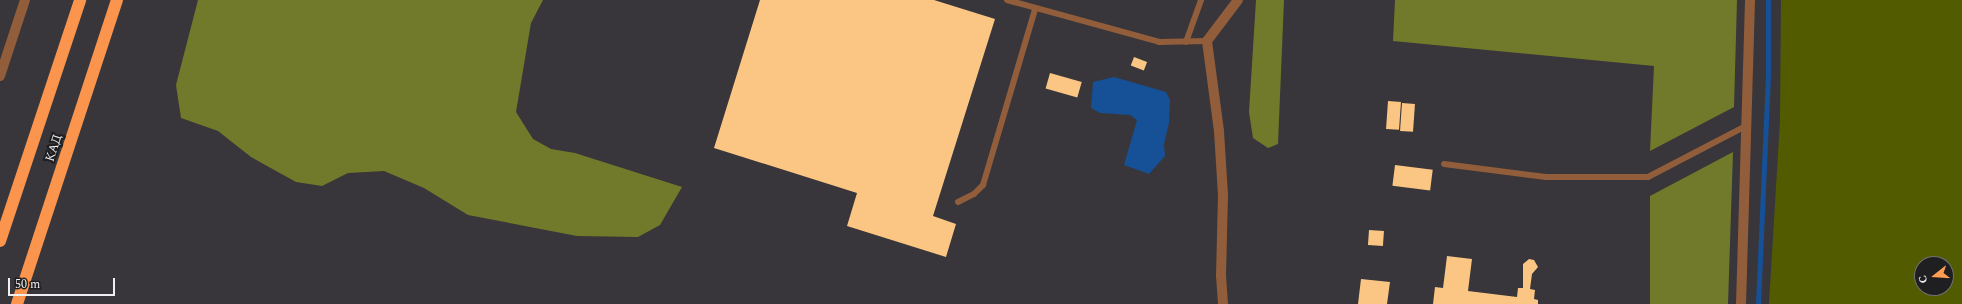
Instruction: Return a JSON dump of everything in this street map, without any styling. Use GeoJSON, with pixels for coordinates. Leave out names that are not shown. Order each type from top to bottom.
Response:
{"type":"FeatureCollection","features":[{"type":"Feature","properties":{"kind":"highway","name":"КАД"},"geometry":{"type":"LineString","coordinates":[[0,241],[80,0]]}},
{"type":"Feature","properties":{"kind":"highway","name":"КАД"},"geometry":{"type":"LineString","coordinates":[[17,304],[117,0]]}},
{"type":"Feature","properties":{"kind":"street"},"geometry":{"type":"LineString","coordinates":[[0,76],[25,0]]}},
{"type":"Feature","properties":{"kind":"street"},"geometry":{"type":"LineString","coordinates":[[1223,304],[1221,276],[1223,195],[1214,82],[1207,41],[1238,0]]}},
{"type":"Feature","properties":{"kind":"street"},"geometry":{"type":"LineString","coordinates":[[1741,304],[1750,0]]}},
{"type":"Feature","properties":{"kind":"lane"},"geometry":{"type":"LineString","coordinates":[[1007,0],[1035,9],[1159,42],[1207,41]]}},
{"type":"Feature","properties":{"kind":"lane"},"geometry":{"type":"LineString","coordinates":[[1186,42],[1201,0]]}},
{"type":"Feature","properties":{"kind":"lane"},"geometry":{"type":"LineString","coordinates":[[958,202],[974,194],[983,185],[1035,9]]}},
{"type":"Feature","properties":{"kind":"lane"},"geometry":{"type":"LineString","coordinates":[[1444,164],[1546,176],[1648,177],[1746,126]]}},
{"type":"Feature","properties":{"kind":"green space"},"geometry":{"type":"Polygon","coordinates":[[[198,0],[543,0],[531,23],[516,112],[533,139],[551,149],[575,153],[682,187],[660,225],[638,237],[577,236],[468,215],[424,188],[384,171],[348,173],[322,186],[296,182],[251,157],[218,131],[181,118],[176,85],[198,0]]]}},
{"type":"Feature","properties":{"kind":"green space"},"geometry":{"type":"Polygon","coordinates":[[[1256,0],[1284,0],[1278,144],[1268,148],[1253,138],[1249,112],[1256,0]]]}},
{"type":"Feature","properties":{"kind":"green space"},"geometry":{"type":"Polygon","coordinates":[[[1395,0],[1737,0],[1734,107],[1650,151],[1654,66],[1393,41],[1395,0]]]}},
{"type":"Feature","properties":{"kind":"green space"},"geometry":{"type":"Polygon","coordinates":[[[1781,0],[1962,0],[1962,304],[1769,304],[1780,120],[1781,0]]]}},
{"type":"Feature","properties":{"kind":"green space"},"geometry":{"type":"Polygon","coordinates":[[[1733,152],[1728,304],[1650,304],[1650,196],[1733,152]]]}},
{"type":"Feature","properties":{"kind":"water"},"geometry":{"type":"Polygon","coordinates":[[[1114,77],[1166,92],[1170,100],[1169,123],[1164,144],[1165,156],[1149,174],[1124,165],[1137,120],[1130,115],[1100,113],[1091,108],[1093,82],[1114,77]]]}},
{"type":"Feature","properties":{"kind":"building"},"geometry":{"type":"Polygon","coordinates":[[[760,0],[934,0],[995,19],[933,216],[956,224],[946,257],[847,226],[857,193],[714,148],[760,0]]]}},
{"type":"Feature","properties":{"kind":"building"},"geometry":{"type":"Polygon","coordinates":[[[1134,57],[1147,62],[1144,70],[1131,65],[1134,57]]]}},
{"type":"Feature","properties":{"kind":"building"},"geometry":{"type":"Polygon","coordinates":[[[1050,73],[1082,82],[1077,97],[1046,88],[1050,73]]]}},
{"type":"Feature","properties":{"kind":"building"},"geometry":{"type":"Polygon","coordinates":[[[1388,101],[1401,102],[1399,130],[1386,129],[1388,101]]]}},
{"type":"Feature","properties":{"kind":"building"},"geometry":{"type":"Polygon","coordinates":[[[1402,103],[1415,104],[1413,132],[1400,131],[1402,103]]]}},
{"type":"Feature","properties":{"kind":"building"},"geometry":{"type":"Polygon","coordinates":[[[1395,165],[1433,170],[1430,190],[1392,186],[1395,165]]]}},
{"type":"Feature","properties":{"kind":"building"},"geometry":{"type":"Polygon","coordinates":[[[1369,230],[1384,231],[1383,246],[1368,245],[1369,230]]]}},
{"type":"Feature","properties":{"kind":"building"},"geometry":{"type":"Polygon","coordinates":[[[1447,256],[1472,259],[1468,291],[1517,297],[1518,288],[1523,288],[1523,264],[1529,259],[1534,260],[1538,267],[1532,274],[1530,289],[1535,290],[1534,299],[1538,300],[1538,304],[1433,304],[1435,287],[1443,288],[1447,256]]]}},
{"type":"Feature","properties":{"kind":"building"},"geometry":{"type":"Polygon","coordinates":[[[1361,279],[1390,282],[1387,304],[1358,304],[1361,279]]]}},
{"type":"Feature","properties":{"kind":"waterway"},"geometry":{"type":"LineString","coordinates":[[1758,304],[1768,74],[1768,0]]}}]}
